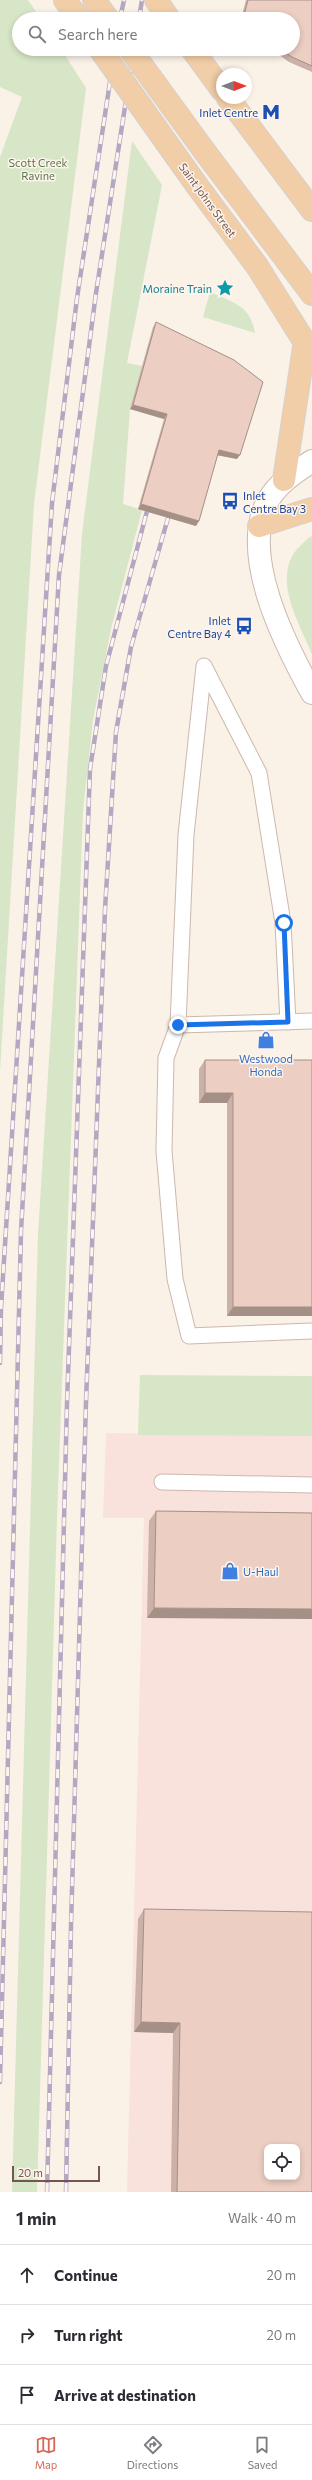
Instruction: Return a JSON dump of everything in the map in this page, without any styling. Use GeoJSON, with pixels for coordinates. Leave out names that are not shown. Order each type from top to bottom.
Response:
{"type":"FeatureCollection","features":[{"type":"Feature","properties":{"kind":"main road"},"geometry":{"type":"LineString","coordinates":[[65,0],[73,12]]}},
{"type":"Feature","properties":{"kind":"main road"},"geometry":{"type":"LineString","coordinates":[[94,0],[103,12]]}},
{"type":"Feature","properties":{"kind":"main road"},"geometry":{"type":"LineString","coordinates":[[156,0],[165,12]]}},
{"type":"Feature","properties":{"kind":"main road","name":"Saint Johns Street"},"geometry":{"type":"LineString","coordinates":[[105,56],[198,187],[257,266],[308,347]]}},
{"type":"Feature","properties":{"kind":"main road"},"geometry":{"type":"LineString","coordinates":[[135,56],[312,294]]}},
{"type":"Feature","properties":{"kind":"main road"},"geometry":{"type":"LineString","coordinates":[[197,56],[216,82]]}},
{"type":"Feature","properties":{"kind":"main road"},"geometry":{"type":"LineString","coordinates":[[232,104],[312,210]]}},
{"type":"Feature","properties":{"kind":"main road"},"geometry":{"type":"LineString","coordinates":[[284,480],[308,347]]}},
{"type":"Feature","properties":{"kind":"main road"},"geometry":{"type":"LineString","coordinates":[[259,526],[312,509]]}},
{"type":"Feature","properties":{"kind":"street"},"geometry":{"type":"LineString","coordinates":[[312,461],[284,480],[269,500],[259,526],[258,554],[263,576],[276,616],[312,693]]}},
{"type":"Feature","properties":{"kind":"lane"},"geometry":{"type":"LineString","coordinates":[[288,1022],[284,923],[259,773],[204,666],[186,835],[178,1025],[166,1058],[164,1151],[175,1279],[189,1336],[312,1331]]}},
{"type":"Feature","properties":{"kind":"lane"},"geometry":{"type":"LineString","coordinates":[[178,1025],[312,1021]]}},
{"type":"Feature","properties":{"kind":"lane"},"geometry":{"type":"LineString","coordinates":[[162,1482],[312,1485]]}},
{"type":"Feature","properties":{"kind":"shaded area"},"geometry":{"type":"Polygon","coordinates":[[[106,1433],[312,1436],[312,2192],[127,2192],[144,1518],[103,1518],[106,1433]]]}},
{"type":"Feature","properties":{"kind":"green space","name":"Scott Creek Ravine"},"geometry":{"type":"Polygon","coordinates":[[[0,0],[28,0],[36,12],[12,12],[12,56],[65,56],[86,88],[34,504],[0,1071],[0,157],[22,97],[0,87],[0,0]]]}},
{"type":"Feature","properties":{"kind":"green space"},"geometry":{"type":"Polygon","coordinates":[[[132,141],[162,185],[127,363],[142,366],[130,409],[123,504],[142,510],[111,629],[93,720],[83,811],[57,1518],[37,2192],[12,2192],[38,1234],[82,534],[132,141]]]}},
{"type":"Feature","properties":{"kind":"green space"},"geometry":{"type":"Polygon","coordinates":[[[210,292],[240,306],[249,316],[255,333],[203,317],[210,292]]]}},
{"type":"Feature","properties":{"kind":"green space"},"geometry":{"type":"Polygon","coordinates":[[[312,536],[312,654],[290,599],[287,585],[287,571],[291,558],[300,546],[312,536]]]}},
{"type":"Feature","properties":{"kind":"green space"},"geometry":{"type":"Polygon","coordinates":[[[140,1375],[312,1376],[312,1436],[138,1435],[140,1375]]]}},
{"type":"Feature","properties":{"kind":"building"},"geometry":{"type":"Polygon","coordinates":[[[248,0],[312,0],[312,66],[290,56],[300,56],[300,12],[245,12],[248,0]]]}},
{"type":"Feature","properties":{"kind":"building"},"geometry":{"type":"Polygon","coordinates":[[[156,322],[234,360],[263,382],[240,455],[219,450],[199,521],[141,504],[167,414],[133,405],[156,322]]]}},
{"type":"Feature","properties":{"kind":"building"},"geometry":{"type":"Polygon","coordinates":[[[205,1060],[312,1060],[312,1307],[233,1307],[233,1093],[205,1093],[205,1060]]]}},
{"type":"Feature","properties":{"kind":"building","name":"U-Haul"},"geometry":{"type":"Polygon","coordinates":[[[156,1511],[312,1513],[312,1609],[154,1608],[156,1511]]]}},
{"type":"Feature","properties":{"kind":"building"},"geometry":{"type":"Polygon","coordinates":[[[144,1909],[312,1912],[312,2192],[177,2192],[180,2023],[141,2022],[144,1909]]]}},
{"type":"Feature","properties":{"kind":"railway"},"geometry":{"type":"LineString","coordinates":[[121,12],[124,0]]}},
{"type":"Feature","properties":{"kind":"railway"},"geometry":{"type":"LineString","coordinates":[[140,12],[142,0]]}},
{"type":"Feature","properties":{"kind":"railway"},"geometry":{"type":"LineString","coordinates":[[0,1363],[1,1308],[52,503],[77,298],[114,56]]}},
{"type":"Feature","properties":{"kind":"railway"},"geometry":{"type":"LineString","coordinates":[[0,2082],[21,1231],[59,575],[96,293],[133,56]]}},
{"type":"Feature","properties":{"kind":"railway"},"geometry":{"type":"LineString","coordinates":[[47,2192],[67,1403],[90,769],[106,666],[147,511]]}},
{"type":"Feature","properties":{"kind":"railway"},"geometry":{"type":"LineString","coordinates":[[66,2192],[71,1926],[86,1402],[105,909],[116,732],[131,647],[168,518]]}},
{"type":"Feature","properties":{"kind":"place","name":"Inlet Centre"},"geometry":{"type":"Point","coordinates":[271,112]}},
{"type":"Feature","properties":{"kind":"place","name":"Moraine Train"},"geometry":{"type":"Point","coordinates":[225,288]}},
{"type":"Feature","properties":{"kind":"place","name":"Inlet Centre Bay 3"},"geometry":{"type":"Point","coordinates":[230,501]}},
{"type":"Feature","properties":{"kind":"place","name":"Inlet Centre Bay 4"},"geometry":{"type":"Point","coordinates":[244,626]}},
{"type":"Feature","properties":{"kind":"place","name":"Westwood Honda"},"geometry":{"type":"Point","coordinates":[266,1040]}},
{"type":"Feature","properties":{"kind":"place","name":"U-Haul"},"geometry":{"type":"Point","coordinates":[230,1571]}},
{"type":"Feature","properties":{"kind":"route"},"geometry":{"type":"LineString","coordinates":[[178,1025],[288,1022],[284,923]]}}]}
